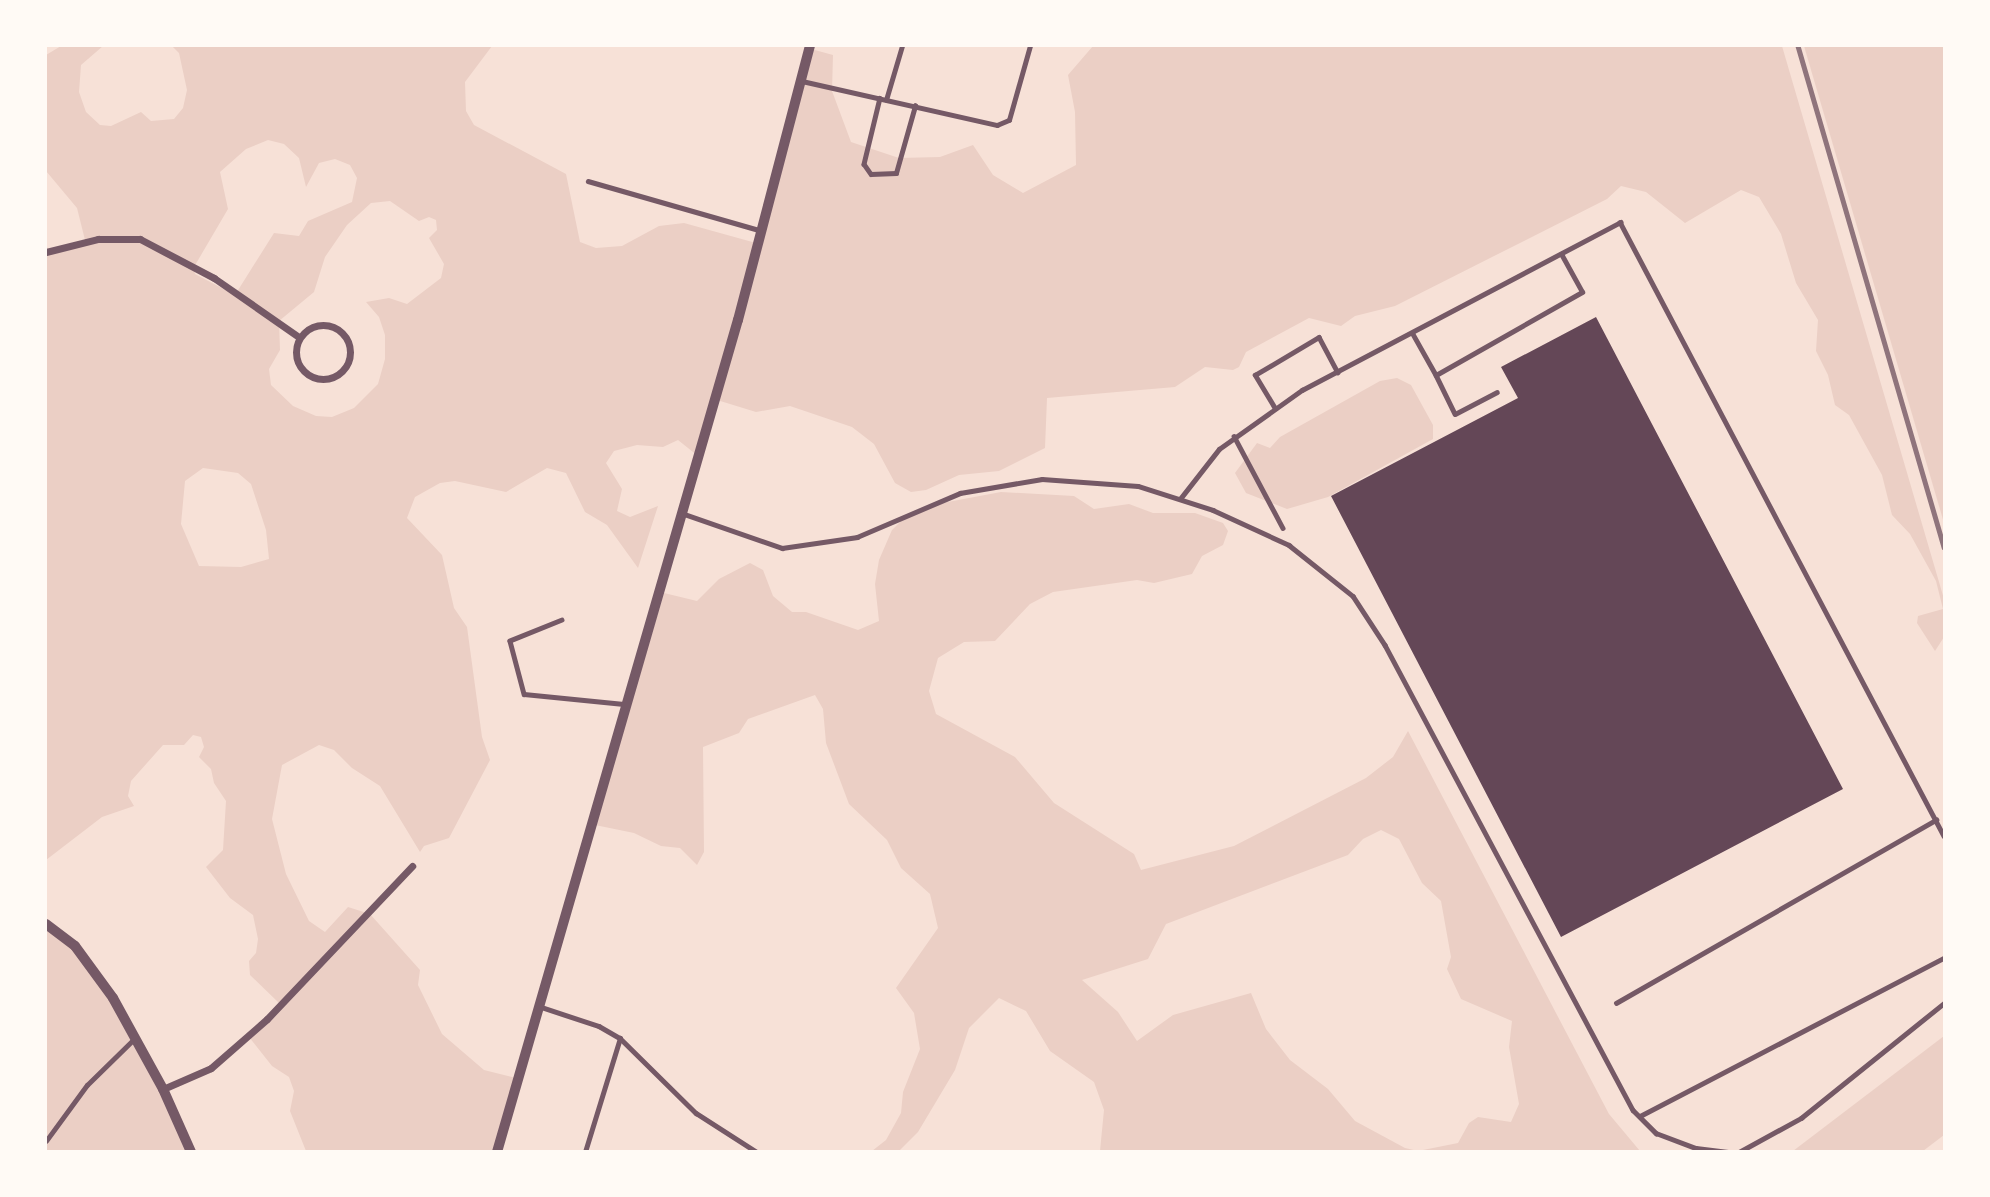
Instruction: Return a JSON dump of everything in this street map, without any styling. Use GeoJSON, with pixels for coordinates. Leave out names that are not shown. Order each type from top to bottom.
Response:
{"type":"FeatureCollection","features":[{"type":"Feature","properties":{"kind":"street"},"geometry":{"type":"LineString","coordinates":[[497,1152],[762,231],[810,46]]}},
{"type":"Feature","properties":{"kind":"street"},"geometry":{"type":"LineString","coordinates":[[46,251],[97,239],[140,239],[214,278],[299,337]]}},
{"type":"Feature","properties":{"kind":"street"},"geometry":{"type":"LineString","coordinates":[[332,325],[344,334],[349,349],[347,367],[335,378],[319,381],[303,370],[298,356],[299,337],[317,326],[332,325]]}},
{"type":"Feature","properties":{"kind":"street"},"geometry":{"type":"LineString","coordinates":[[163,1089],[211,1068],[267,1019],[412,866]]}},
{"type":"Feature","properties":{"kind":"street"},"geometry":{"type":"LineString","coordinates":[[46,924],[75,946],[135,1038],[163,1089],[191,1152]]}},
{"type":"Feature","properties":{"kind":"lane"},"geometry":{"type":"LineString","coordinates":[[886,100],[902,46]]}},
{"type":"Feature","properties":{"kind":"lane"},"geometry":{"type":"LineString","coordinates":[[801,81],[997,125],[1009,120],[1030,46]]}},
{"type":"Feature","properties":{"kind":"lane"},"geometry":{"type":"LineString","coordinates":[[880,99],[864,164],[871,174],[896,173],[915,106]]}},
{"type":"Feature","properties":{"kind":"lane"},"geometry":{"type":"LineString","coordinates":[[588,181],[762,231]]}},
{"type":"Feature","properties":{"kind":"lane"},"geometry":{"type":"LineString","coordinates":[[1180,499],[1234,436],[1274,407],[1620,222],[1944,836]]}},
{"type":"Feature","properties":{"kind":"lane"},"geometry":{"type":"LineString","coordinates":[[1436,375],[1582,292],[1560,254]]}},
{"type":"Feature","properties":{"kind":"lane"},"geometry":{"type":"LineString","coordinates":[[1413,334],[1455,414],[1497,392]]}},
{"type":"Feature","properties":{"kind":"lane"},"geometry":{"type":"LineString","coordinates":[[1274,407],[1255,375],[1319,337],[1338,372]]}},
{"type":"Feature","properties":{"kind":"lane"},"geometry":{"type":"LineString","coordinates":[[1234,436],[1283,528]]}},
{"type":"Feature","properties":{"kind":"lane"},"geometry":{"type":"LineString","coordinates":[[680,512],[782,548],[857,537],[960,493],[1042,479],[1138,486],[1180,499],[1289,545],[1353,596],[1385,645],[1640,1116],[1656,1133],[1696,1148],[1728,1152]]}},
{"type":"Feature","properties":{"kind":"lane"},"geometry":{"type":"LineString","coordinates":[[562,620],[510,640],[524,694],[625,704]]}},
{"type":"Feature","properties":{"kind":"lane"},"geometry":{"type":"LineString","coordinates":[[1616,1003],[1937,820]]}},
{"type":"Feature","properties":{"kind":"lane"},"geometry":{"type":"LineString","coordinates":[[1640,1116],[1944,958]]}},
{"type":"Feature","properties":{"kind":"lane"},"geometry":{"type":"LineString","coordinates":[[1738,1152],[1801,1118],[1944,1003]]}},
{"type":"Feature","properties":{"kind":"lane"},"geometry":{"type":"LineString","coordinates":[[537,1006],[599,1026],[620,1038],[695,1113],[757,1152]]}},
{"type":"Feature","properties":{"kind":"lane"},"geometry":{"type":"LineString","coordinates":[[46,1140],[87,1085],[135,1038]]}},
{"type":"Feature","properties":{"kind":"lane"},"geometry":{"type":"LineString","coordinates":[[585,1152],[620,1038]]}},
{"type":"Feature","properties":{"kind":"shaded area"},"geometry":{"type":"Polygon","coordinates":[[[61,46],[103,46],[81,65],[79,92],[86,112],[100,125],[111,126],[141,112],[151,121],[174,119],[183,108],[187,90],[179,53],[172,46],[492,46],[465,82],[466,111],[474,125],[566,174],[580,242],[596,248],[622,246],[659,226],[684,223],[756,243],[811,49],[833,55],[832,91],[851,142],[899,158],[940,157],[973,145],[993,175],[1023,193],[1076,165],[1075,112],[1068,75],[1093,46],[1782,46],[1944,599],[1944,637],[1935,651],[1917,623],[1918,616],[1943,609],[1936,581],[1910,534],[1892,515],[1882,475],[1849,415],[1835,405],[1828,375],[1816,351],[1818,320],[1796,283],[1781,234],[1759,197],[1741,190],[1685,223],[1646,192],[1621,186],[1607,199],[1395,306],[1355,316],[1341,326],[1309,318],[1246,352],[1239,367],[1233,370],[1205,367],[1175,387],[1047,398],[1045,448],[999,471],[959,475],[926,490],[911,492],[895,483],[874,444],[852,427],[790,406],[756,412],[717,400],[698,456],[678,440],[663,447],[637,445],[614,451],[606,463],[622,489],[617,511],[630,517],[658,506],[638,568],[607,525],[585,512],[566,473],[547,468],[506,492],[455,481],[440,483],[415,497],[407,518],[442,555],[454,608],[467,627],[482,737],[490,760],[449,838],[424,846],[420,852],[380,786],[352,768],[334,750],[319,745],[282,765],[272,819],[286,874],[309,921],[325,932],[348,907],[370,914],[420,970],[418,985],[442,1034],[484,1070],[516,1078],[495,1151],[306,1151],[290,1111],[294,1091],[289,1077],[272,1066],[249,1037],[280,1004],[250,975],[249,961],[256,953],[258,939],[253,915],[230,898],[206,867],[223,850],[226,801],[214,783],[211,769],[199,757],[204,747],[201,737],[193,735],[184,745],[163,745],[131,781],[128,796],[134,806],[102,817],[46,860],[46,245],[48,249],[85,240],[77,208],[46,171],[46,55],[61,46]],[[268,140],[246,149],[220,172],[228,209],[194,267],[195,274],[235,295],[274,233],[299,236],[308,221],[352,202],[357,178],[350,165],[335,159],[319,163],[306,187],[299,158],[284,144],[268,140]],[[390,201],[371,203],[347,225],[325,257],[314,292],[279,321],[280,350],[269,369],[271,385],[293,406],[316,416],[332,417],[354,408],[378,384],[385,359],[385,335],[379,317],[366,302],[389,298],[407,304],[441,278],[444,264],[429,238],[437,230],[436,220],[429,217],[419,221],[390,201]],[[203,468],[185,481],[181,524],[199,566],[241,567],[269,559],[266,530],[251,484],[238,473],[203,468]]]}},
{"type":"Feature","properties":{"kind":"shaded area"},"geometry":{"type":"Polygon","coordinates":[[[1804,46],[1944,46],[1944,523],[1804,46]]]}},
{"type":"Feature","properties":{"kind":"shaded area"},"geometry":{"type":"Polygon","coordinates":[[[1397,378],[1411,385],[1433,425],[1433,439],[1328,497],[1287,509],[1246,493],[1235,473],[1257,443],[1270,448],[1280,437],[1380,381],[1397,378]]]}},
{"type":"Feature","properties":{"kind":"shaded area"},"geometry":{"type":"Polygon","coordinates":[[[1001,492],[1074,496],[1094,509],[1129,504],[1153,513],[1195,513],[1223,523],[1228,531],[1223,545],[1202,556],[1192,574],[1154,583],[1137,580],[1053,592],[1030,604],[995,641],[964,642],[938,658],[929,691],[936,714],[1015,757],[1054,803],[1134,854],[1141,870],[1234,846],[1366,778],[1393,757],[1408,731],[1609,1114],[1640,1151],[1418,1151],[1100,1151],[1104,1110],[1094,1082],[1050,1051],[1026,1011],[999,998],[969,1028],[955,1070],[918,1132],[899,1151],[872,1151],[886,1140],[901,1113],[903,1092],[920,1049],[914,1013],[896,988],[938,928],[930,894],[901,868],[887,840],[849,804],[826,743],[823,709],[815,695],[748,719],[739,733],[703,747],[704,852],[697,865],[680,848],[661,846],[634,833],[595,825],[664,593],[697,601],[719,579],[750,563],[763,570],[773,596],[792,612],[806,612],[858,630],[879,621],[875,584],[879,560],[892,530],[905,517],[937,504],[1001,492]],[[1381,830],[1363,839],[1348,855],[1166,924],[1148,959],[1082,980],[1118,1012],[1137,1041],[1173,1015],[1251,993],[1266,1029],[1290,1060],[1328,1089],[1355,1121],[1405,1148],[1418,1151],[1458,1143],[1469,1123],[1478,1117],[1511,1122],[1519,1104],[1509,1047],[1512,1021],[1461,999],[1447,969],[1451,957],[1441,901],[1422,883],[1399,839],[1381,830]]]}},
{"type":"Feature","properties":{"kind":"shaded area"},"geometry":{"type":"Polygon","coordinates":[[[46,922],[77,944],[116,998],[190,1147],[184,1151],[46,1151],[46,922]]]}},
{"type":"Feature","properties":{"kind":"shaded area"},"geometry":{"type":"Polygon","coordinates":[[[1944,1036],[1944,1135],[1923,1151],[1793,1151],[1944,1036]]]}},
{"type":"Feature","properties":{"kind":"building"},"geometry":{"type":"Polygon","coordinates":[[[1596,317],[1843,789],[1561,937],[1331,496],[1518,398],[1501,367],[1596,317]]]}},
{"type":"Feature","properties":{"kind":"railway"},"geometry":{"type":"LineString","coordinates":[[1798,46],[1944,547]]}}]}
